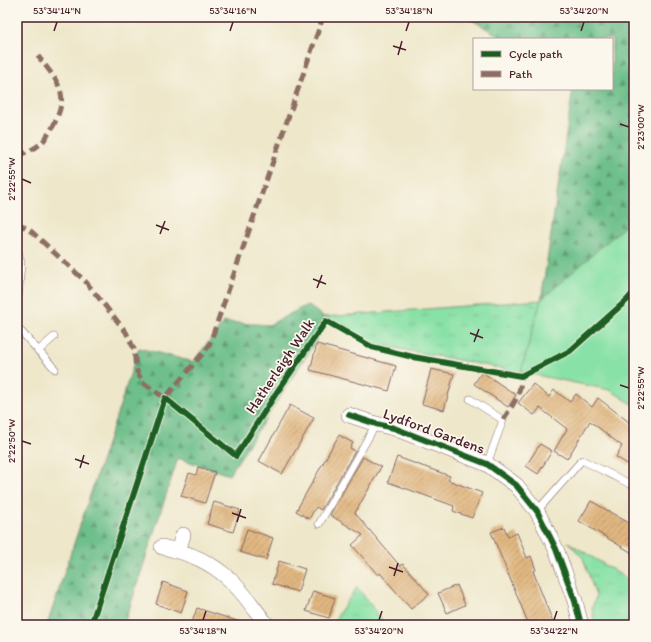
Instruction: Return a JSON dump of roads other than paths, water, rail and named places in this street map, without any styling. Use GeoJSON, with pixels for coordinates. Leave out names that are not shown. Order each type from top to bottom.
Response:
{"type":"FeatureCollection","features":[{"type":"Feature","properties":{"kind":"street","name":"Lydford Gardens"},"geometry":{"type":"LineString","coordinates":[[349,415],[394,428],[487,464],[516,485],[537,511],[556,549],[576,601],[581,625]]}},
{"type":"Feature","properties":{"kind":"street"},"geometry":{"type":"LineString","coordinates":[[178,551],[183,535]]}},
{"type":"Feature","properties":{"kind":"street"},"geometry":{"type":"LineString","coordinates":[[162,547],[178,551],[198,559],[220,571],[231,580],[266,625]]}},
{"type":"Feature","properties":{"kind":"lane"},"geometry":{"type":"LineString","coordinates":[[17,248],[21,263],[17,312]]}},
{"type":"Feature","properties":{"kind":"lane"},"geometry":{"type":"LineString","coordinates":[[17,327],[55,369]]}},
{"type":"Feature","properties":{"kind":"lane"},"geometry":{"type":"LineString","coordinates":[[38,351],[54,337]]}},
{"type":"Feature","properties":{"kind":"lane"},"geometry":{"type":"LineString","coordinates":[[470,399],[503,420],[487,464]]}},
{"type":"Feature","properties":{"kind":"lane"},"geometry":{"type":"LineString","coordinates":[[319,524],[376,424]]}},
{"type":"Feature","properties":{"kind":"lane"},"geometry":{"type":"LineString","coordinates":[[537,511],[582,460],[630,484],[634,478]]}}]}
